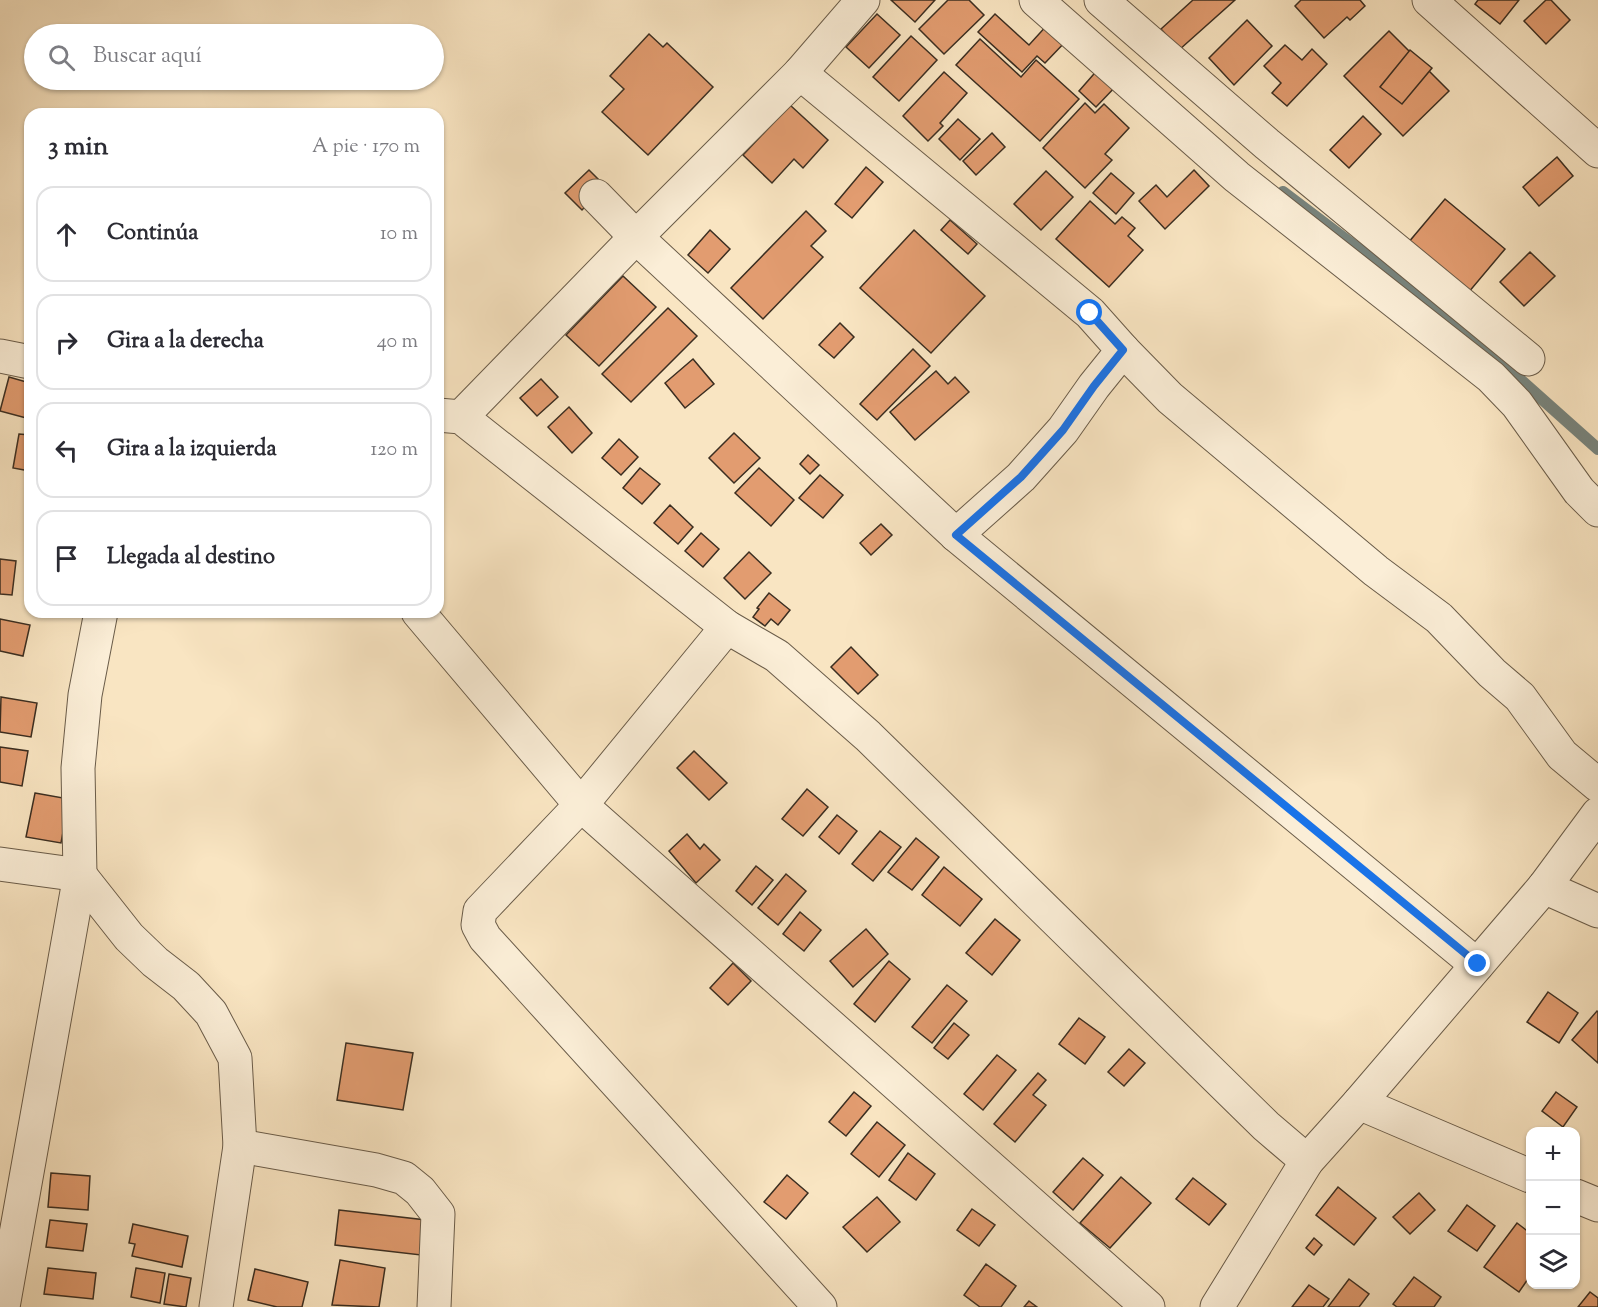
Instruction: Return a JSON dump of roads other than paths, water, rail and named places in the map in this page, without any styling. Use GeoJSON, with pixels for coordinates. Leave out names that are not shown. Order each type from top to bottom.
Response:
{"type":"FeatureCollection","features":[{"type":"Feature","properties":{"kind":"street"},"geometry":{"type":"LineString","coordinates":[[863,0],[800,73],[636,237],[450,416],[727,627],[777,656],[868,736],[1257,1118],[1307,1161]]}},
{"type":"Feature","properties":{"kind":"street"},"geometry":{"type":"LineString","coordinates":[[1036,0],[1237,177],[1491,377],[1517,404],[1579,491],[1598,510]]}},
{"type":"Feature","properties":{"kind":"street"},"geometry":{"type":"LineString","coordinates":[[1101,0],[1267,144],[1528,359]]}},
{"type":"Feature","properties":{"kind":"street"},"geometry":{"type":"LineString","coordinates":[[1429,0],[1598,151]]}},
{"type":"Feature","properties":{"kind":"street"},"geometry":{"type":"LineString","coordinates":[[800,73],[1090,313],[1170,398],[1376,571],[1439,618],[1492,673],[1520,697],[1562,755],[1598,784]]}},
{"type":"Feature","properties":{"kind":"street"},"geometry":{"type":"LineString","coordinates":[[596,196],[636,237],[956,535],[1478,964]]}},
{"type":"Feature","properties":{"kind":"street"},"geometry":{"type":"LineString","coordinates":[[956,535],[1021,477],[1063,430],[1123,350]]}},
{"type":"Feature","properties":{"kind":"street"},"geometry":{"type":"LineString","coordinates":[[0,356],[24,361]]}},
{"type":"Feature","properties":{"kind":"street"},"geometry":{"type":"LineString","coordinates":[[3,1307],[80,875],[78,768],[85,695],[100,618]]}},
{"type":"Feature","properties":{"kind":"street"},"geometry":{"type":"LineString","coordinates":[[423,618],[581,805],[1148,1307]]}},
{"type":"Feature","properties":{"kind":"street"},"geometry":{"type":"LineString","coordinates":[[727,627],[581,805],[480,911],[478,925],[485,938],[820,1307]]}},
{"type":"Feature","properties":{"kind":"street"},"geometry":{"type":"LineString","coordinates":[[1218,1307],[1307,1161],[1544,887],[1598,814]]}},
{"type":"Feature","properties":{"kind":"street"},"geometry":{"type":"LineString","coordinates":[[0,864],[80,875],[129,938],[186,986],[211,1013],[235,1058],[240,1146],[216,1307]]}},
{"type":"Feature","properties":{"kind":"street"},"geometry":{"type":"LineString","coordinates":[[1544,887],[1598,911]]}},
{"type":"Feature","properties":{"kind":"street"},"geometry":{"type":"LineString","coordinates":[[1359,1103],[1526,1174]]}},
{"type":"Feature","properties":{"kind":"street"},"geometry":{"type":"LineString","coordinates":[[240,1146],[376,1170],[404,1178],[420,1191],[438,1214],[434,1307]]}},
{"type":"Feature","properties":{"kind":"street"},"geometry":{"type":"LineString","coordinates":[[1580,1198],[1598,1205]]}},
{"type":"Feature","properties":{"kind":"waterway"},"geometry":{"type":"LineString","coordinates":[[1283,192],[1402,282],[1496,358],[1598,449]]}}]}
